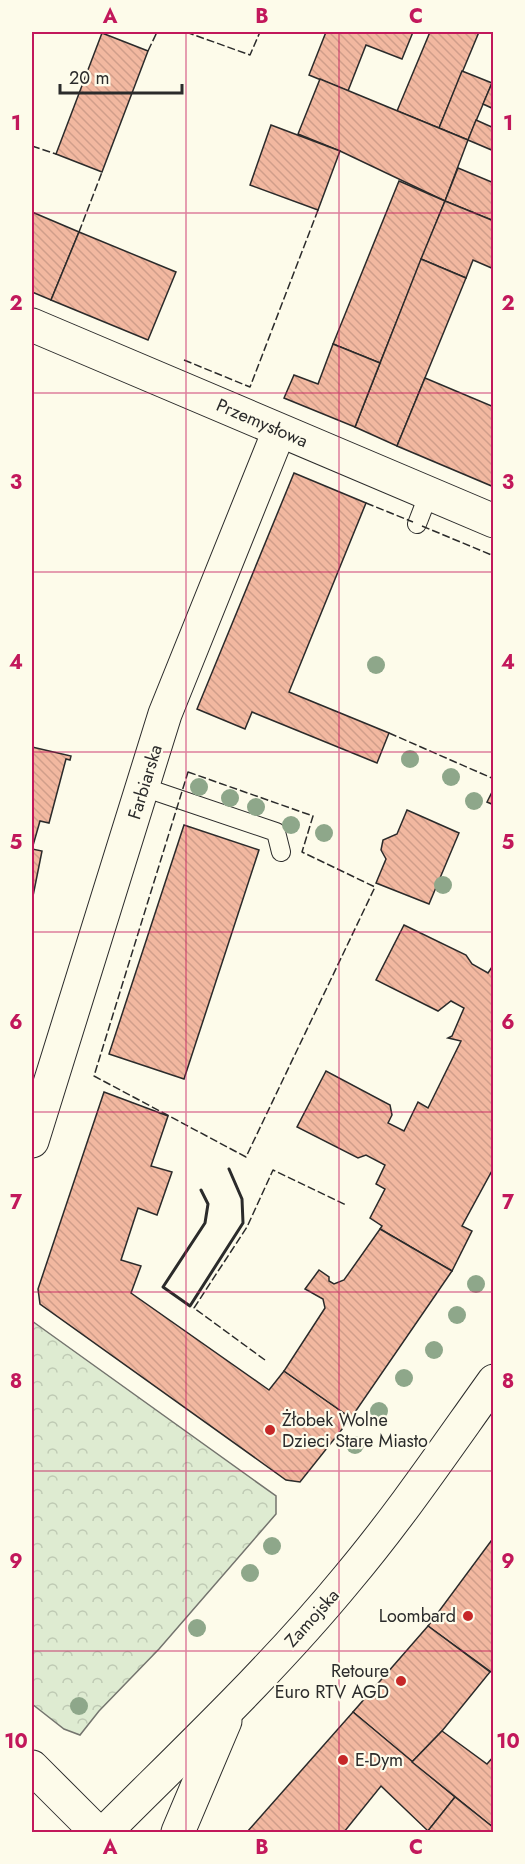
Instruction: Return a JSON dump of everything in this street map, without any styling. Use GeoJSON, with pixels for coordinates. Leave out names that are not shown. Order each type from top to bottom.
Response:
{"type":"FeatureCollection","features":[{"type":"Feature","properties":{"kind":"street","name":"Przemysłowa"},"geometry":{"type":"LineString","coordinates":[[32,325],[494,520]]}},
{"type":"Feature","properties":{"kind":"street","name":"Farbiarska"},"geometry":{"type":"LineString","coordinates":[[32,1141],[165,714],[279,431]]}},
{"type":"Feature","properties":{"kind":"street","name":"Zamojska"},"geometry":{"type":"LineString","coordinates":[[105,1833],[232,1706],[346,1580],[403,1509],[494,1381]]}},
{"type":"Feature","properties":{"kind":"street"},"geometry":{"type":"LineString","coordinates":[[178,1833],[232,1706]]}},
{"type":"Feature","properties":{"kind":"street"},"geometry":{"type":"LineString","coordinates":[[32,1767],[97,1833]]}},
{"type":"Feature","properties":{"kind":"lane"},"geometry":{"type":"LineString","coordinates":[[417,524],[429,493]]}},
{"type":"Feature","properties":{"kind":"lane"},"geometry":{"type":"LineString","coordinates":[[143,787],[276,832],[281,852]]}},
{"type":"Feature","properties":{"kind":"green space"},"geometry":{"type":"Polygon","coordinates":[[[32,1321],[276,1496],[276,1514],[159,1649],[99,1711],[80,1735],[64,1729],[32,1704],[32,1321]]]}},
{"type":"Feature","properties":{"kind":"building"},"geometry":{"type":"Polygon","coordinates":[[[326,32],[413,32],[402,59],[366,45],[348,91],[309,75],[326,32]]]}},
{"type":"Feature","properties":{"kind":"building"},"geometry":{"type":"Polygon","coordinates":[[[430,32],[479,32],[439,128],[397,111],[430,32]]]}},
{"type":"Feature","properties":{"kind":"building"},"geometry":{"type":"Polygon","coordinates":[[[102,33],[148,51],[102,172],[56,154],[102,33]]]}},
{"type":"Feature","properties":{"kind":"building"},"geometry":{"type":"Polygon","coordinates":[[[462,71],[492,83],[468,140],[439,128],[462,71]]]}},
{"type":"Feature","properties":{"kind":"building"},"geometry":{"type":"Polygon","coordinates":[[[320,79],[468,140],[445,201],[340,151],[298,134],[320,79]]]}},
{"type":"Feature","properties":{"kind":"building"},"geometry":{"type":"Polygon","coordinates":[[[494,83],[494,109],[483,104],[494,83]]]}},
{"type":"Feature","properties":{"kind":"building"},"geometry":{"type":"Polygon","coordinates":[[[476,120],[494,128],[494,151],[468,140],[476,120]]]}},
{"type":"Feature","properties":{"kind":"building"},"geometry":{"type":"Polygon","coordinates":[[[271,125],[340,151],[318,210],[250,185],[271,125]]]}},
{"type":"Feature","properties":{"kind":"building"},"geometry":{"type":"Polygon","coordinates":[[[458,168],[494,183],[494,221],[445,201],[458,168]]]}},
{"type":"Feature","properties":{"kind":"building"},"geometry":{"type":"Polygon","coordinates":[[[399,181],[445,201],[380,363],[333,344],[399,181]]]}},
{"type":"Feature","properties":{"kind":"building"},"geometry":{"type":"Polygon","coordinates":[[[445,201],[494,221],[494,269],[473,260],[466,278],[421,259],[445,201]]]}},
{"type":"Feature","properties":{"kind":"building"},"geometry":{"type":"Polygon","coordinates":[[[32,212],[79,232],[51,300],[32,292],[32,212]]]}},
{"type":"Feature","properties":{"kind":"building"},"geometry":{"type":"Polygon","coordinates":[[[79,232],[176,272],[148,340],[51,300],[79,232]]]}},
{"type":"Feature","properties":{"kind":"building"},"geometry":{"type":"Polygon","coordinates":[[[421,259],[466,278],[397,446],[355,427],[421,259]]]}},
{"type":"Feature","properties":{"kind":"building"},"geometry":{"type":"Polygon","coordinates":[[[333,344],[380,363],[355,427],[284,398],[294,375],[318,384],[333,344]]]}},
{"type":"Feature","properties":{"kind":"building"},"geometry":{"type":"Polygon","coordinates":[[[425,378],[494,407],[494,487],[397,446],[425,378]]]}},
{"type":"Feature","properties":{"kind":"building"},"geometry":{"type":"Polygon","coordinates":[[[294,473],[366,503],[289,692],[389,733],[377,763],[252,712],[245,729],[197,709],[294,473]]]}},
{"type":"Feature","properties":{"kind":"building"},"geometry":{"type":"Polygon","coordinates":[[[32,747],[71,756],[70,760],[66,759],[49,823],[40,821],[32,849],[32,747]]]}},
{"type":"Feature","properties":{"kind":"building"},"geometry":{"type":"Polygon","coordinates":[[[494,788],[494,805],[487,802],[494,788]]]}},
{"type":"Feature","properties":{"kind":"building"},"geometry":{"type":"Polygon","coordinates":[[[407,810],[459,833],[429,904],[376,883],[386,859],[381,850],[383,840],[397,834],[407,810]]]}},
{"type":"Feature","properties":{"kind":"building"},"geometry":{"type":"Polygon","coordinates":[[[184,825],[259,850],[184,1079],[109,1054],[184,825]]]}},
{"type":"Feature","properties":{"kind":"building"},"geometry":{"type":"Polygon","coordinates":[[[32,849],[42,851],[32,901],[32,849]]]}},
{"type":"Feature","properties":{"kind":"building"},"geometry":{"type":"Polygon","coordinates":[[[404,925],[466,955],[472,964],[488,973],[494,964],[494,1167],[462,1226],[472,1231],[452,1271],[380,1229],[382,1226],[370,1218],[385,1189],[376,1184],[385,1165],[366,1155],[358,1158],[297,1127],[326,1071],[390,1105],[392,1115],[388,1123],[404,1131],[418,1102],[428,1108],[461,1041],[448,1038],[452,1036],[464,1008],[451,1001],[438,1011],[376,980],[404,925]]]}},
{"type":"Feature","properties":{"kind":"building"},"geometry":{"type":"Polygon","coordinates":[[[104,1092],[168,1116],[151,1166],[172,1172],[157,1215],[138,1208],[121,1260],[141,1266],[131,1293],[269,1390],[284,1371],[351,1418],[300,1482],[286,1480],[40,1304],[38,1289],[104,1092]]]}},
{"type":"Feature","properties":{"kind":"building"},"geometry":{"type":"Polygon","coordinates":[[[380,1229],[452,1271],[351,1418],[284,1371],[325,1308],[323,1299],[305,1289],[319,1270],[334,1284],[344,1280],[380,1229]]]}},
{"type":"Feature","properties":{"kind":"building"},"geometry":{"type":"Polygon","coordinates":[[[494,1537],[494,1674],[428,1626],[494,1537]]]}},
{"type":"Feature","properties":{"kind":"building"},"geometry":{"type":"Polygon","coordinates":[[[428,1626],[490,1672],[442,1731],[412,1762],[353,1712],[428,1626]]]}},
{"type":"Feature","properties":{"kind":"building"},"geometry":{"type":"Polygon","coordinates":[[[353,1712],[455,1797],[428,1831],[381,1786],[344,1832],[247,1832],[353,1712]]]}},
{"type":"Feature","properties":{"kind":"building"},"geometry":{"type":"Polygon","coordinates":[[[442,1731],[487,1764],[494,1756],[494,1828],[412,1762],[442,1731]]]}},
{"type":"Feature","properties":{"kind":"building"},"geometry":{"type":"Polygon","coordinates":[[[455,1797],[494,1828],[494,1832],[427,1832],[455,1797]]]}},
{"type":"Feature","properties":{"kind":"fence"},"geometry":{"type":"LineString","coordinates":[[148,51],[157,32]]}},
{"type":"Feature","properties":{"kind":"fence"},"geometry":{"type":"LineString","coordinates":[[186,32],[250,55],[260,32]]}},
{"type":"Feature","properties":{"kind":"fence"},"geometry":{"type":"LineString","coordinates":[[32,146],[56,154]]}},
{"type":"Feature","properties":{"kind":"fence"},"geometry":{"type":"LineString","coordinates":[[79,232],[102,172]]}},
{"type":"Feature","properties":{"kind":"fence"},"geometry":{"type":"LineString","coordinates":[[184,360],[250,387],[318,210]]}},
{"type":"Feature","properties":{"kind":"fence"},"geometry":{"type":"LineString","coordinates":[[366,503],[413,522]]}},
{"type":"Feature","properties":{"kind":"fence"},"geometry":{"type":"LineString","coordinates":[[422,526],[494,556]]}},
{"type":"Feature","properties":{"kind":"fence"},"geometry":{"type":"LineString","coordinates":[[389,733],[494,779]]}},
{"type":"Feature","properties":{"kind":"fence"},"geometry":{"type":"LineString","coordinates":[[188,772],[313,816],[302,852],[375,887],[246,1157],[94,1076],[188,772]]}},
{"type":"Feature","properties":{"kind":"fence"},"geometry":{"type":"LineString","coordinates":[[265,1360],[194,1308],[247,1227],[273,1170],[346,1205]]}},
{"type":"Feature","properties":{"kind":"wall"},"geometry":{"type":"LineString","coordinates":[[201,1190],[208,1204],[205,1223],[163,1287],[190,1306],[243,1223],[242,1199],[229,1169]]}},
{"type":"Feature","properties":{"kind":"place","name":"Żłobek Wolne Dzieci Stare Miasto"},"geometry":{"type":"Point","coordinates":[270,1430]}},
{"type":"Feature","properties":{"kind":"place","name":"Loombard"},"geometry":{"type":"Point","coordinates":[468,1616]}},
{"type":"Feature","properties":{"kind":"place","name":"Retoure Euro RTV AGD"},"geometry":{"type":"Point","coordinates":[401,1681]}},
{"type":"Feature","properties":{"kind":"place","name":"E-Dym"},"geometry":{"type":"Point","coordinates":[343,1760]}}]}
